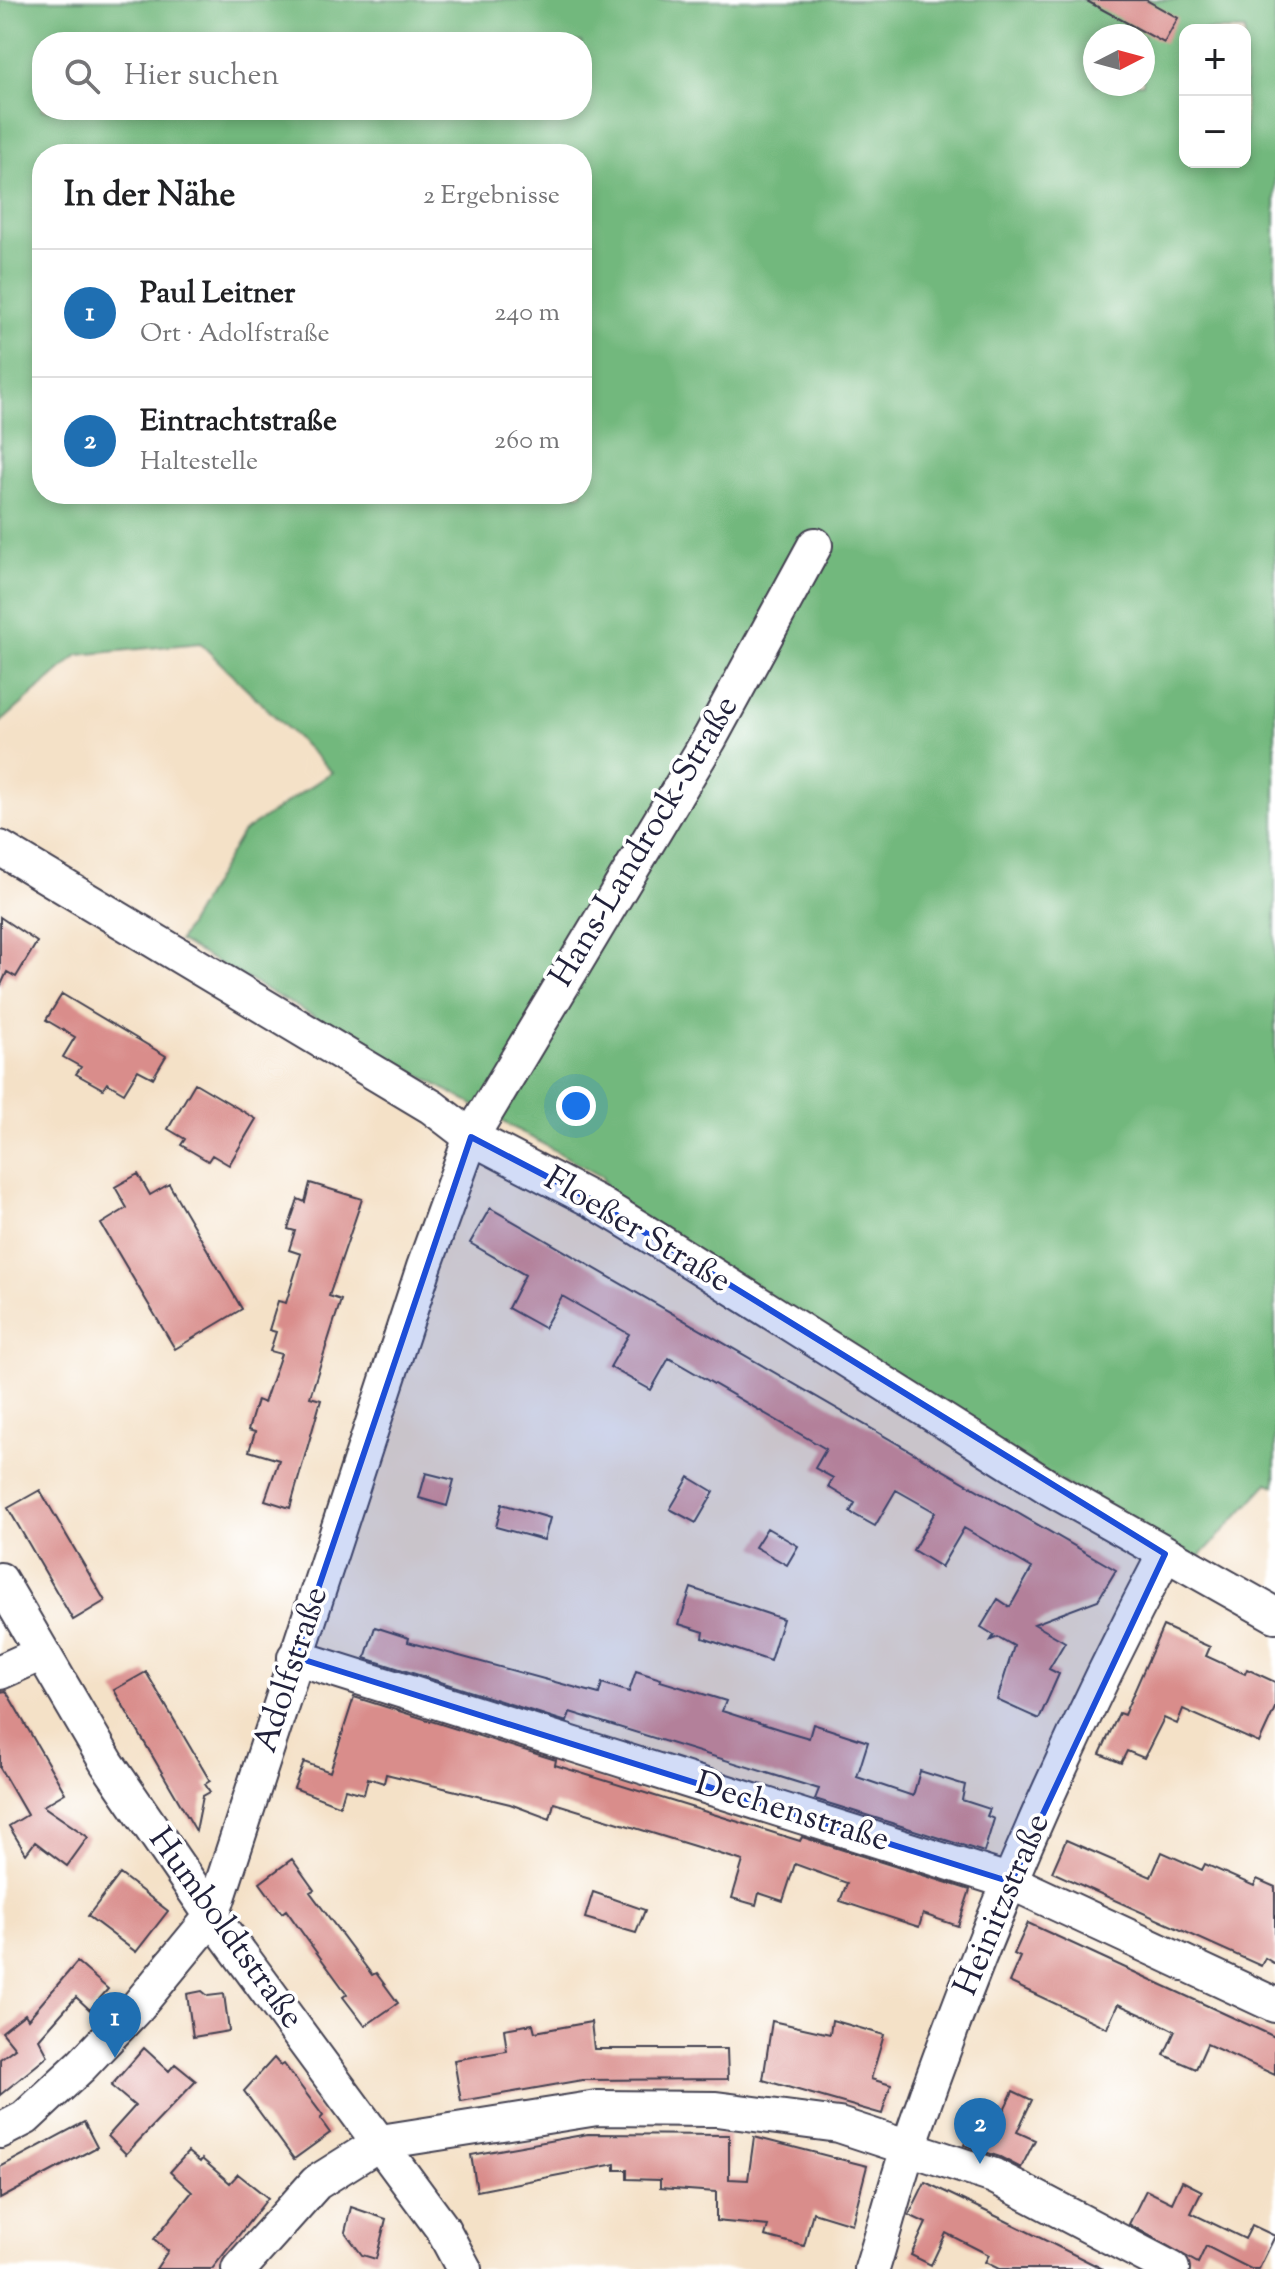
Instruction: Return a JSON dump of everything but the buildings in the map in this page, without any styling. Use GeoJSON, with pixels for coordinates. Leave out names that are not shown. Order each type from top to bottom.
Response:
{"type":"FeatureCollection","features":[{"type":"Feature","properties":{"kind":"street","name":"Hans-Landrock-Straße"},"geometry":{"type":"LineString","coordinates":[[471,1137],[710,738],[815,545]]}},
{"type":"Feature","properties":{"kind":"street","name":"Floeßer Straße"},"geometry":{"type":"LineString","coordinates":[[0,848],[432,1107],[471,1137],[594,1201],[1050,1488],[1275,1615]]}},
{"type":"Feature","properties":{"kind":"street","name":"Adolfstraße"},"geometry":{"type":"LineString","coordinates":[[0,2131],[25,2118],[81,2066],[138,2006],[212,1916],[424,1267],[471,1137]]}},
{"type":"Feature","properties":{"kind":"street","name":"Heinitzstraße"},"geometry":{"type":"LineString","coordinates":[[872,2269],[909,2148],[1011,1882],[1115,1649],[1165,1554]]}},
{"type":"Feature","properties":{"kind":"street","name":"Humboldtstraße"},"geometry":{"type":"LineString","coordinates":[[0,1580],[107,1763],[212,1916],[442,2228],[464,2269]]}},
{"type":"Feature","properties":{"kind":"street"},"geometry":{"type":"LineString","coordinates":[[0,1672],[42,1653]]}},
{"type":"Feature","properties":{"kind":"street","name":"Dechenstraße"},"geometry":{"type":"LineString","coordinates":[[295,1657],[1011,1882],[1275,2005]]}},
{"type":"Feature","properties":{"kind":"street"},"geometry":{"type":"LineString","coordinates":[[239,2269],[316,2183],[381,2142],[597,2108],[701,2109],[839,2125],[994,2176],[1172,2269]]}},
{"type":"Feature","properties":{"kind":"highlighted area"},"geometry":{"type":"Polygon","coordinates":[[[471,1137],[594,1201],[1165,1554],[1011,1882],[295,1657],[471,1137]]]}},
{"type":"Feature","properties":{"kind":"green space"},"geometry":{"type":"Polygon","coordinates":[[[0,0],[1275,0],[1275,1486],[1268,1483],[1195,1562],[616,1215],[602,1177],[179,941],[242,833],[332,772],[200,643],[78,655],[0,723],[0,0]]]}},
{"type":"Feature","properties":{"kind":"place","name":"Paul Leitner"},"geometry":{"type":"Point","coordinates":[115,2058]}},
{"type":"Feature","properties":{"kind":"place","name":"Eintrachtstraße"},"geometry":{"type":"Point","coordinates":[980,2164]}}]}
